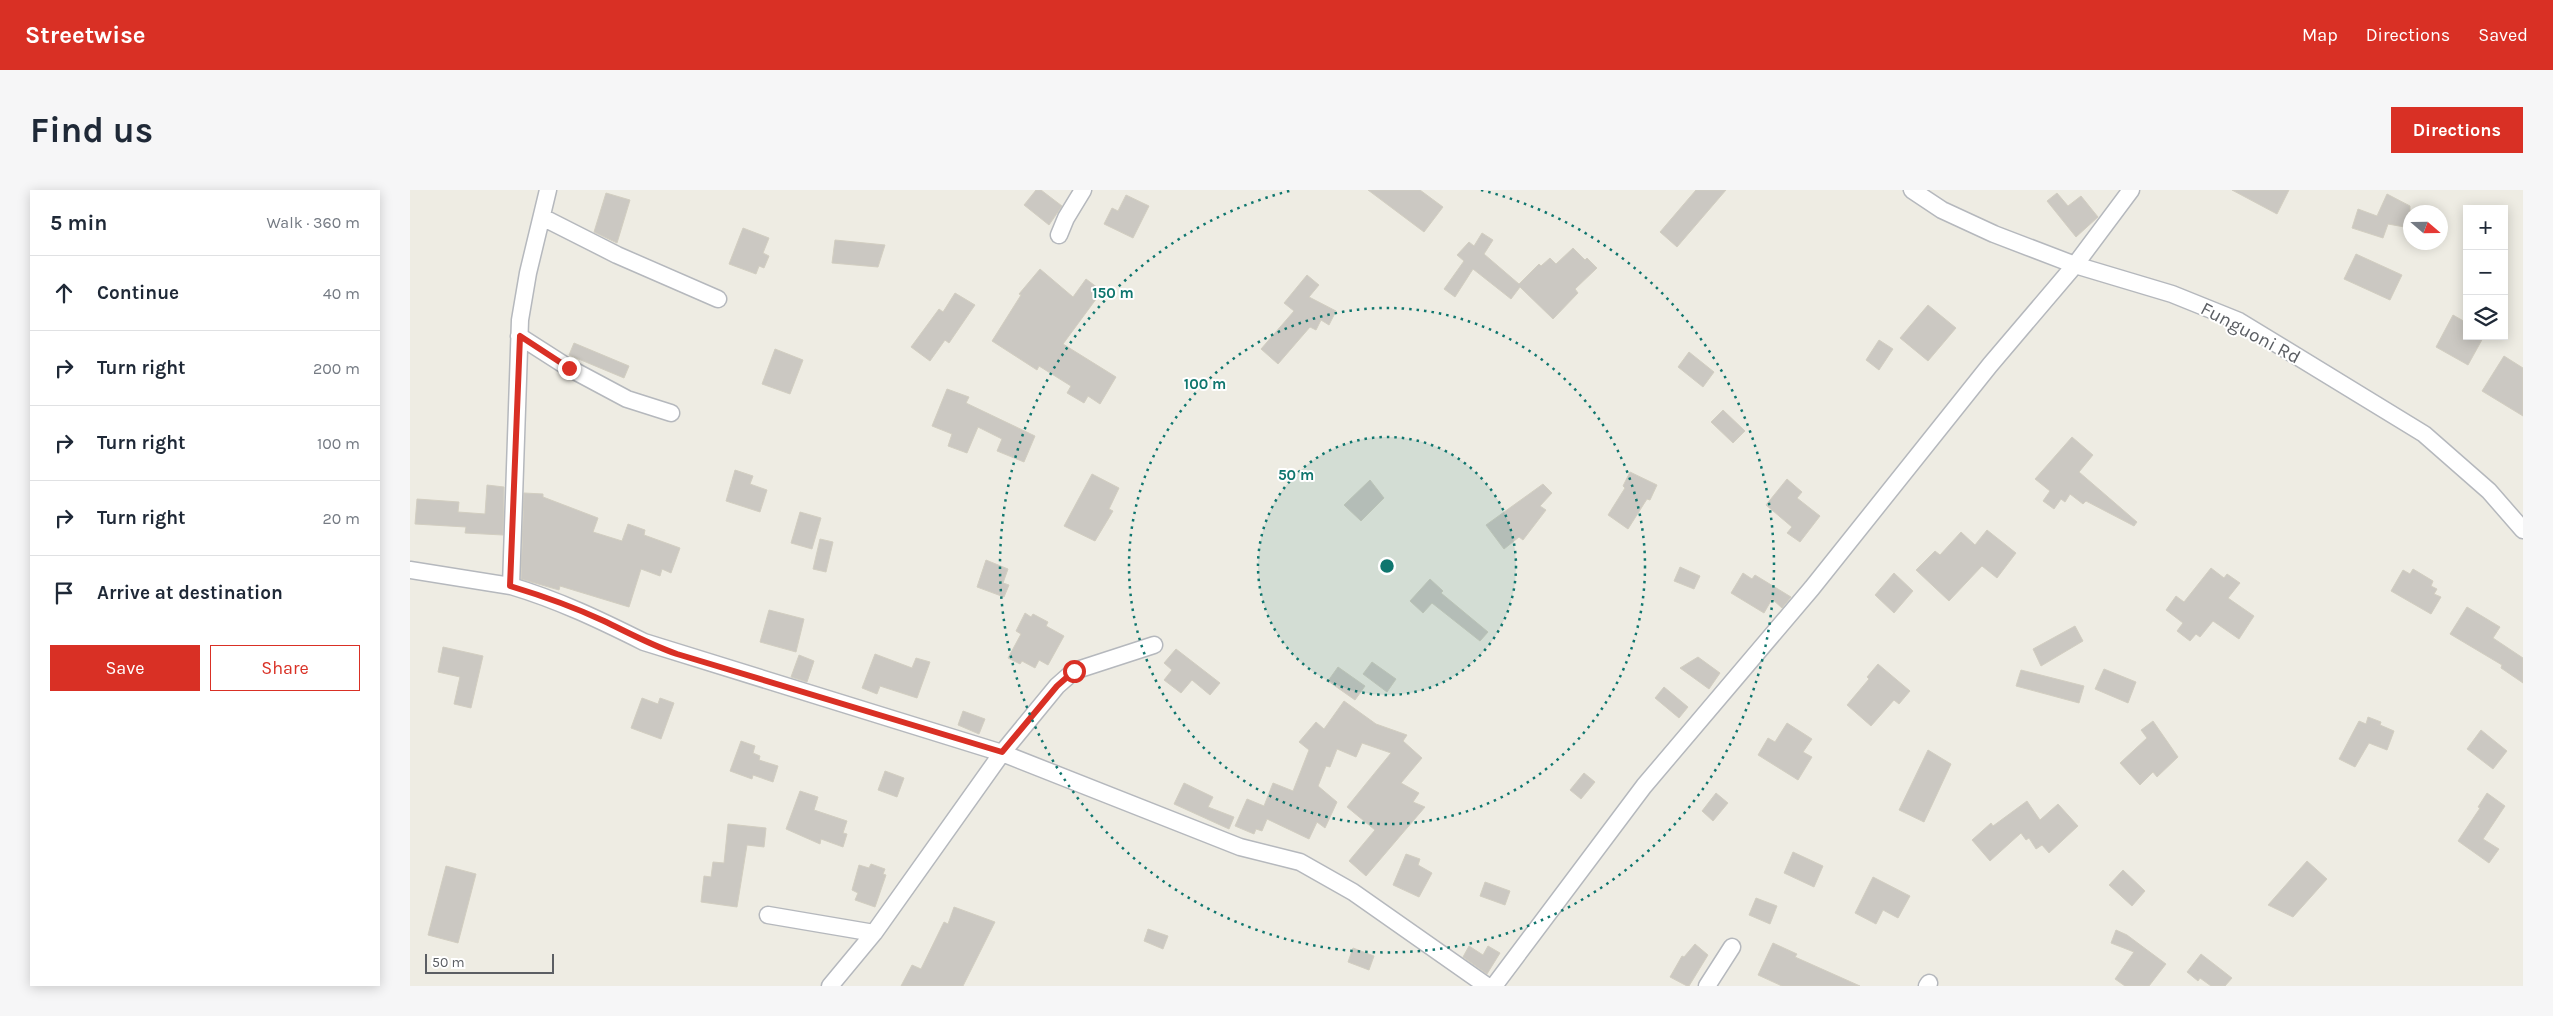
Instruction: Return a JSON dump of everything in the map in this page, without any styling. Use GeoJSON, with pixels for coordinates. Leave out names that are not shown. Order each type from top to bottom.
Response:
{"type":"FeatureCollection","features":[{"type":"Feature","properties":{"kind":"street"},"geometry":{"type":"LineString","coordinates":[[510,586],[520,320],[526,282],[548,190]]}},
{"type":"Feature","properties":{"kind":"street"},"geometry":{"type":"LineString","coordinates":[[1059,235],[1066,218],[1084,190]]}},
{"type":"Feature","properties":{"kind":"street","name":"Funguoni Rd"},"geometry":{"type":"LineString","coordinates":[[1912,190],[1942,210],[1994,234],[2075,265],[2137,282],[2204,306],[2240,322],[2283,346],[2424,434],[2489,491],[2523,530]]}},
{"type":"Feature","properties":{"kind":"street"},"geometry":{"type":"LineString","coordinates":[[1494,986],[1644,786],[1812,588],[1983,372],[2075,265],[2131,190]]}},
{"type":"Feature","properties":{"kind":"street"},"geometry":{"type":"LineString","coordinates":[[542,217],[617,255],[718,299]]}},
{"type":"Feature","properties":{"kind":"street"},"geometry":{"type":"LineString","coordinates":[[520,336],[569,368],[627,399],[671,413]]}},
{"type":"Feature","properties":{"kind":"street"},"geometry":{"type":"LineString","coordinates":[[410,570],[510,586],[551,598],[604,621],[644,642],[677,654],[1002,752],[1240,847],[1300,862],[1353,892],[1487,986]]}},
{"type":"Feature","properties":{"kind":"street"},"geometry":{"type":"LineString","coordinates":[[830,986],[874,933],[1002,752],[1057,686],[1074,671],[1154,645]]}},
{"type":"Feature","properties":{"kind":"street"},"geometry":{"type":"LineString","coordinates":[[768,915],[874,933]]}},
{"type":"Feature","properties":{"kind":"street"},"geometry":{"type":"LineString","coordinates":[[1707,986],[1732,947]]}},
{"type":"Feature","properties":{"kind":"building"},"geometry":{"type":"Polygon","coordinates":[[[1036,190],[1041,190],[1062,206],[1049,225],[1024,205],[1036,190]]]}},
{"type":"Feature","properties":{"kind":"building"},"geometry":{"type":"Polygon","coordinates":[[[1368,190],[1420,190],[1443,207],[1424,232],[1368,190]]]}},
{"type":"Feature","properties":{"kind":"building"},"geometry":{"type":"Polygon","coordinates":[[[1696,190],[1726,190],[1677,247],[1660,232],[1696,190]]]}},
{"type":"Feature","properties":{"kind":"building"},"geometry":{"type":"Polygon","coordinates":[[[2232,190],[2289,190],[2277,214],[2232,190]]]}},
{"type":"Feature","properties":{"kind":"building"},"geometry":{"type":"Polygon","coordinates":[[[606,193],[630,200],[617,243],[594,232],[606,193]]]}},
{"type":"Feature","properties":{"kind":"building"},"geometry":{"type":"Polygon","coordinates":[[[2057,193],[2068,206],[2081,196],[2098,217],[2076,237],[2047,201],[2057,193]]]}},
{"type":"Feature","properties":{"kind":"building"},"geometry":{"type":"Polygon","coordinates":[[[2387,194],[2408,205],[2403,205],[2403,227],[2388,224],[2383,238],[2352,228],[2358,209],[2377,216],[2387,194]]]}},
{"type":"Feature","properties":{"kind":"building"},"geometry":{"type":"Polygon","coordinates":[[[1126,195],[1149,206],[1133,238],[1104,224],[1112,208],[1118,211],[1126,195]]]}},
{"type":"Feature","properties":{"kind":"building"},"geometry":{"type":"Polygon","coordinates":[[[743,228],[769,238],[763,253],[769,256],[764,268],[759,266],[756,274],[729,264],[743,228]]]}},
{"type":"Feature","properties":{"kind":"building"},"geometry":{"type":"Polygon","coordinates":[[[1482,233],[1493,240],[1484,254],[1519,284],[1539,264],[1541,266],[1550,258],[1556,264],[1573,248],[1585,260],[1587,258],[1597,268],[1575,289],[1578,293],[1553,319],[1520,287],[1511,299],[1473,269],[1455,297],[1444,289],[1464,261],[1457,255],[1469,242],[1474,246],[1482,233]]]}},
{"type":"Feature","properties":{"kind":"building"},"geometry":{"type":"Polygon","coordinates":[[[835,240],[885,245],[878,267],[832,263],[835,240]]]}},
{"type":"Feature","properties":{"kind":"building"},"geometry":{"type":"Polygon","coordinates":[[[2356,254],[2402,275],[2390,300],[2344,279],[2356,254]]]}},
{"type":"Feature","properties":{"kind":"building"},"geometry":{"type":"Polygon","coordinates":[[[1040,269],[1073,297],[1086,279],[1102,291],[1063,344],[1116,377],[1100,404],[1088,396],[1084,403],[1067,393],[1071,386],[1039,366],[1037,370],[992,341],[1021,295],[1019,294],[1040,269]]]}},
{"type":"Feature","properties":{"kind":"building"},"geometry":{"type":"Polygon","coordinates":[[[1307,275],[1319,285],[1309,297],[1336,311],[1329,325],[1321,320],[1316,330],[1310,327],[1278,364],[1261,349],[1294,311],[1284,303],[1307,275]]]}},
{"type":"Feature","properties":{"kind":"building"},"geometry":{"type":"Polygon","coordinates":[[[955,293],[975,305],[949,343],[945,340],[930,361],[911,347],[939,309],[943,312],[955,293]]]}},
{"type":"Feature","properties":{"kind":"building"},"geometry":{"type":"Polygon","coordinates":[[[1928,305],[1956,328],[1928,361],[1900,338],[1928,305]]]}},
{"type":"Feature","properties":{"kind":"building"},"geometry":{"type":"Polygon","coordinates":[[[2453,315],[2463,321],[2463,340],[2482,340],[2468,365],[2436,347],[2453,315]]]}},
{"type":"Feature","properties":{"kind":"building"},"geometry":{"type":"Polygon","coordinates":[[[1879,340],[1893,349],[1879,370],[1866,360],[1879,340]]]}},
{"type":"Feature","properties":{"kind":"building"},"geometry":{"type":"Polygon","coordinates":[[[574,343],[629,366],[624,378],[569,355],[574,343]]]}},
{"type":"Feature","properties":{"kind":"building"},"geometry":{"type":"Polygon","coordinates":[[[775,349],[803,360],[790,394],[762,384],[775,349]]]}},
{"type":"Feature","properties":{"kind":"building"},"geometry":{"type":"Polygon","coordinates":[[[1689,352],[1714,372],[1703,387],[1678,367],[1689,352]]]}},
{"type":"Feature","properties":{"kind":"building"},"geometry":{"type":"Polygon","coordinates":[[[2504,356],[2523,368],[2523,416],[2482,391],[2504,356]]]}},
{"type":"Feature","properties":{"kind":"building"},"geometry":{"type":"Polygon","coordinates":[[[947,389],[969,397],[966,403],[1035,436],[1024,462],[997,451],[1002,439],[978,427],[967,453],[948,446],[952,434],[932,426],[947,389]]]}},
{"type":"Feature","properties":{"kind":"building"},"geometry":{"type":"Polygon","coordinates":[[[1723,410],[1745,431],[1733,443],[1711,422],[1723,410]]]}},
{"type":"Feature","properties":{"kind":"building"},"geometry":{"type":"Polygon","coordinates":[[[2072,437],[2093,455],[2079,472],[2137,522],[2134,526],[2086,501],[2083,504],[2070,494],[2065,502],[2061,499],[2054,509],[2043,501],[2050,491],[2035,479],[2072,437]]]}},
{"type":"Feature","properties":{"kind":"building"},"geometry":{"type":"Polygon","coordinates":[[[735,470],[753,476],[750,484],[767,490],[760,512],[726,501],[735,470]]]}},
{"type":"Feature","properties":{"kind":"building"},"geometry":{"type":"Polygon","coordinates":[[[1630,472],[1657,485],[1650,500],[1647,499],[1628,529],[1608,515],[1625,488],[1623,486],[1630,472]]]}},
{"type":"Feature","properties":{"kind":"building"},"geometry":{"type":"Polygon","coordinates":[[[1092,474],[1119,488],[1109,509],[1113,511],[1095,541],[1064,526],[1092,474]]]}},
{"type":"Feature","properties":{"kind":"building"},"geometry":{"type":"Polygon","coordinates":[[[1787,479],[1802,492],[1797,498],[1820,516],[1800,542],[1787,533],[1792,527],[1766,505],[1787,479]]]}},
{"type":"Feature","properties":{"kind":"building"},"geometry":{"type":"Polygon","coordinates":[[[1370,480],[1384,498],[1361,521],[1344,505],[1370,480]]]}},
{"type":"Feature","properties":{"kind":"building"},"geometry":{"type":"Polygon","coordinates":[[[1543,484],[1552,493],[1540,506],[1546,510],[1523,540],[1519,537],[1504,549],[1486,525],[1543,484]]]}},
{"type":"Feature","properties":{"kind":"building"},"geometry":{"type":"Polygon","coordinates":[[[487,485],[504,487],[503,535],[465,533],[466,527],[415,524],[417,499],[459,502],[458,512],[485,514],[487,485]]]}},
{"type":"Feature","properties":{"kind":"building"},"geometry":{"type":"Polygon","coordinates":[[[524,493],[543,494],[543,497],[598,518],[593,532],[622,541],[628,524],[645,530],[644,535],[680,548],[671,573],[662,569],[660,576],[641,569],[629,607],[560,586],[559,590],[521,579],[524,493]]]}},
{"type":"Feature","properties":{"kind":"building"},"geometry":{"type":"Polygon","coordinates":[[[800,512],[821,518],[812,549],[791,543],[800,512]]]}},
{"type":"Feature","properties":{"kind":"building"},"geometry":{"type":"Polygon","coordinates":[[[1987,530],[2016,553],[1997,578],[1982,566],[1949,601],[1916,570],[1935,551],[1940,555],[1961,532],[1975,545],[1987,530]]]}},
{"type":"Feature","properties":{"kind":"building"},"geometry":{"type":"Polygon","coordinates":[[[820,539],[833,542],[826,572],[813,569],[820,539]]]}},
{"type":"Feature","properties":{"kind":"building"},"geometry":{"type":"Polygon","coordinates":[[[986,560],[1008,569],[1003,583],[1009,585],[1004,597],[977,587],[986,560]]]}},
{"type":"Feature","properties":{"kind":"building"},"geometry":{"type":"Polygon","coordinates":[[[1680,567],[1700,576],[1694,589],[1674,581],[1680,567]]]}},
{"type":"Feature","properties":{"kind":"building"},"geometry":{"type":"Polygon","coordinates":[[[2211,568],[2224,578],[2227,574],[2240,583],[2228,598],[2254,616],[2239,639],[2213,621],[2200,637],[2196,634],[2190,641],[2177,631],[2183,623],[2166,610],[2176,596],[2184,602],[2211,568]]]}},
{"type":"Feature","properties":{"kind":"building"},"geometry":{"type":"Polygon","coordinates":[[[2413,569],[2433,581],[2431,586],[2437,589],[2434,594],[2441,597],[2431,614],[2391,591],[2403,570],[2410,574],[2413,569]]]}},
{"type":"Feature","properties":{"kind":"building"},"geometry":{"type":"Polygon","coordinates":[[[1743,573],[1752,579],[1755,575],[1791,597],[1782,608],[1772,599],[1764,613],[1731,593],[1743,573]]]}},
{"type":"Feature","properties":{"kind":"building"},"geometry":{"type":"Polygon","coordinates":[[[1894,573],[1913,591],[1894,613],[1875,595],[1894,573]]]}},
{"type":"Feature","properties":{"kind":"building"},"geometry":{"type":"Polygon","coordinates":[[[1430,579],[1443,591],[1441,593],[1488,632],[1480,641],[1432,603],[1423,613],[1410,601],[1430,579]]]}},
{"type":"Feature","properties":{"kind":"building"},"geometry":{"type":"Polygon","coordinates":[[[2467,607],[2500,627],[2493,638],[2523,658],[2523,683],[2501,668],[2502,665],[2450,634],[2467,607]]]}},
{"type":"Feature","properties":{"kind":"building"},"geometry":{"type":"Polygon","coordinates":[[[769,610],[804,619],[796,652],[760,642],[769,610]]]}},
{"type":"Feature","properties":{"kind":"building"},"geometry":{"type":"Polygon","coordinates":[[[1025,613],[1031,617],[1033,614],[1048,622],[1046,626],[1064,636],[1048,665],[1039,660],[1035,668],[1022,661],[1020,664],[1008,658],[1021,634],[1016,631],[1025,613]]]}},
{"type":"Feature","properties":{"kind":"building"},"geometry":{"type":"Polygon","coordinates":[[[2075,626],[2083,641],[2041,666],[2033,649],[2075,626]]]}},
{"type":"Feature","properties":{"kind":"building"},"geometry":{"type":"Polygon","coordinates":[[[443,647],[483,656],[471,708],[454,704],[460,677],[438,672],[443,647]]]}},
{"type":"Feature","properties":{"kind":"building"},"geometry":{"type":"Polygon","coordinates":[[[1176,649],[1220,683],[1210,695],[1192,680],[1181,693],[1164,680],[1172,670],[1164,663],[1176,649]]]}},
{"type":"Feature","properties":{"kind":"building"},"geometry":{"type":"Polygon","coordinates":[[[875,654],[912,668],[916,658],[930,662],[917,698],[880,686],[877,694],[862,688],[875,654]]]}},
{"type":"Feature","properties":{"kind":"building"},"geometry":{"type":"Polygon","coordinates":[[[799,655],[814,661],[807,682],[791,677],[799,655]]]}},
{"type":"Feature","properties":{"kind":"building"},"geometry":{"type":"Polygon","coordinates":[[[1698,657],[1720,673],[1709,689],[1680,668],[1698,657]]]}},
{"type":"Feature","properties":{"kind":"building"},"geometry":{"type":"Polygon","coordinates":[[[1372,662],[1396,679],[1387,692],[1363,674],[1372,662]]]}},
{"type":"Feature","properties":{"kind":"building"},"geometry":{"type":"Polygon","coordinates":[[[1878,664],[1910,691],[1899,704],[1894,700],[1871,726],[1847,705],[1869,679],[1867,677],[1878,664]]]}},
{"type":"Feature","properties":{"kind":"building"},"geometry":{"type":"Polygon","coordinates":[[[1338,667],[1365,686],[1355,700],[1328,681],[1338,667]]]}},
{"type":"Feature","properties":{"kind":"building"},"geometry":{"type":"Polygon","coordinates":[[[2104,669],[2136,682],[2128,703],[2095,689],[2104,669]]]}},
{"type":"Feature","properties":{"kind":"building"},"geometry":{"type":"Polygon","coordinates":[[[2021,670],[2084,686],[2079,703],[2016,686],[2021,670]]]}},
{"type":"Feature","properties":{"kind":"building"},"geometry":{"type":"Polygon","coordinates":[[[1664,687],[1688,707],[1679,718],[1655,698],[1664,687]]]}},
{"type":"Feature","properties":{"kind":"building"},"geometry":{"type":"Polygon","coordinates":[[[642,698],[658,704],[660,698],[674,703],[661,739],[631,728],[642,698]]]}},
{"type":"Feature","properties":{"kind":"building"},"geometry":{"type":"Polygon","coordinates":[[[1344,701],[1376,724],[1407,735],[1403,741],[1422,758],[1401,783],[1419,793],[1413,802],[1425,807],[1366,876],[1349,861],[1375,830],[1347,807],[1391,753],[1362,743],[1356,757],[1337,749],[1330,767],[1326,766],[1318,786],[1337,802],[1325,828],[1317,822],[1309,839],[1267,819],[1262,831],[1256,829],[1254,834],[1235,826],[1247,799],[1264,806],[1273,783],[1293,791],[1309,750],[1299,742],[1316,722],[1324,729],[1344,701]]]}},
{"type":"Feature","properties":{"kind":"building"},"geometry":{"type":"Polygon","coordinates":[[[963,711],[985,719],[979,734],[958,725],[963,711]]]}},
{"type":"Feature","properties":{"kind":"building"},"geometry":{"type":"Polygon","coordinates":[[[2368,717],[2381,722],[2380,725],[2394,731],[2387,750],[2369,743],[2355,767],[2339,759],[2359,721],[2366,724],[2368,717]]]}},
{"type":"Feature","properties":{"kind":"building"},"geometry":{"type":"Polygon","coordinates":[[[2153,721],[2178,757],[2157,777],[2153,772],[2140,785],[2120,763],[2147,738],[2141,730],[2153,721]]]}},
{"type":"Feature","properties":{"kind":"building"},"geometry":{"type":"Polygon","coordinates":[[[1787,723],[1812,739],[1803,752],[1812,757],[1798,780],[1758,755],[1768,738],[1775,742],[1787,723]]]}},
{"type":"Feature","properties":{"kind":"building"},"geometry":{"type":"Polygon","coordinates":[[[2481,730],[2507,751],[2493,769],[2467,749],[2481,730]]]}},
{"type":"Feature","properties":{"kind":"building"},"geometry":{"type":"Polygon","coordinates":[[[741,741],[755,746],[753,753],[760,756],[759,760],[778,766],[773,782],[753,775],[752,779],[730,771],[741,741]]]}},
{"type":"Feature","properties":{"kind":"building"},"geometry":{"type":"Polygon","coordinates":[[[1928,750],[1951,764],[1924,822],[1899,810],[1928,750]]]}},
{"type":"Feature","properties":{"kind":"building"},"geometry":{"type":"Polygon","coordinates":[[[885,771],[904,778],[897,797],[878,790],[885,771]]]}},
{"type":"Feature","properties":{"kind":"building"},"geometry":{"type":"Polygon","coordinates":[[[1584,773],[1595,782],[1581,799],[1570,790],[1584,773]]]}},
{"type":"Feature","properties":{"kind":"building"},"geometry":{"type":"Polygon","coordinates":[[[1184,783],[1213,797],[1208,807],[1234,817],[1229,829],[1174,804],[1184,783]]]}},
{"type":"Feature","properties":{"kind":"building"},"geometry":{"type":"Polygon","coordinates":[[[800,791],[818,797],[814,810],[847,821],[843,833],[847,834],[843,847],[821,839],[820,844],[786,829],[800,791]]]}},
{"type":"Feature","properties":{"kind":"building"},"geometry":{"type":"Polygon","coordinates":[[[1716,793],[1728,803],[1713,821],[1702,811],[1716,793]]]}},
{"type":"Feature","properties":{"kind":"building"},"geometry":{"type":"Polygon","coordinates":[[[2487,793],[2505,806],[2483,839],[2499,849],[2489,863],[2458,841],[2480,808],[2478,807],[2487,793]]]}},
{"type":"Feature","properties":{"kind":"building"},"geometry":{"type":"Polygon","coordinates":[[[2027,801],[2040,820],[2058,804],[2078,826],[2049,853],[2042,845],[2036,849],[2029,838],[2026,840],[2021,833],[1990,861],[1972,840],[1991,823],[1993,826],[2027,801]]]}},
{"type":"Feature","properties":{"kind":"building"},"geometry":{"type":"Polygon","coordinates":[[[728,824],[766,828],[764,847],[747,845],[737,907],[701,902],[704,876],[711,877],[713,862],[724,863],[728,824]]]}},
{"type":"Feature","properties":{"kind":"building"},"geometry":{"type":"Polygon","coordinates":[[[1793,852],[1823,866],[1814,887],[1784,873],[1793,852]]]}},
{"type":"Feature","properties":{"kind":"building"},"geometry":{"type":"Polygon","coordinates":[[[1406,854],[1420,859],[1418,865],[1432,873],[1419,897],[1393,885],[1406,854]]]}},
{"type":"Feature","properties":{"kind":"building"},"geometry":{"type":"Polygon","coordinates":[[[2307,861],[2327,879],[2293,917],[2268,905],[2307,861]]]}},
{"type":"Feature","properties":{"kind":"building"},"geometry":{"type":"Polygon","coordinates":[[[871,864],[885,869],[883,874],[886,875],[875,907],[855,900],[858,893],[852,890],[859,865],[869,868],[871,864]]]}},
{"type":"Feature","properties":{"kind":"building"},"geometry":{"type":"Polygon","coordinates":[[[446,866],[476,874],[458,943],[428,935],[446,866]]]}},
{"type":"Feature","properties":{"kind":"building"},"geometry":{"type":"Polygon","coordinates":[[[2123,870],[2145,891],[2132,906],[2109,885],[2123,870]]]}},
{"type":"Feature","properties":{"kind":"building"},"geometry":{"type":"Polygon","coordinates":[[[1873,877],[1910,896],[1898,918],[1883,910],[1876,924],[1855,913],[1873,877]]]}},
{"type":"Feature","properties":{"kind":"building"},"geometry":{"type":"Polygon","coordinates":[[[1485,882],[1510,891],[1505,905],[1480,896],[1485,882]]]}},
{"type":"Feature","properties":{"kind":"building"},"geometry":{"type":"Polygon","coordinates":[[[1756,898],[1777,906],[1770,924],[1749,915],[1756,898]]]}},
{"type":"Feature","properties":{"kind":"building"},"geometry":{"type":"Polygon","coordinates":[[[954,907],[995,922],[963,986],[901,986],[912,965],[921,969],[944,922],[948,924],[954,907]]]}},
{"type":"Feature","properties":{"kind":"building"},"geometry":{"type":"Polygon","coordinates":[[[1148,929],[1168,936],[1163,949],[1144,941],[1148,929]]]}},
{"type":"Feature","properties":{"kind":"building"},"geometry":{"type":"Polygon","coordinates":[[[2116,930],[2127,935],[2166,964],[2149,986],[2125,986],[2115,979],[2134,952],[2111,943],[2116,930]]]}},
{"type":"Feature","properties":{"kind":"building"},"geometry":{"type":"Polygon","coordinates":[[[1773,943],[1797,954],[1795,957],[1860,986],[1782,986],[1758,975],[1773,943]]]}},
{"type":"Feature","properties":{"kind":"building"},"geometry":{"type":"Polygon","coordinates":[[[1695,944],[1708,955],[1689,986],[1687,986],[1670,977],[1682,956],[1684,957],[1695,944]]]}},
{"type":"Feature","properties":{"kind":"building"},"geometry":{"type":"Polygon","coordinates":[[[1469,946],[1483,955],[1488,946],[1500,953],[1487,974],[1463,957],[1469,946]]]}},
{"type":"Feature","properties":{"kind":"building"},"geometry":{"type":"Polygon","coordinates":[[[1353,948],[1374,956],[1369,970],[1348,962],[1353,948]]]}},
{"type":"Feature","properties":{"kind":"building"},"geometry":{"type":"Polygon","coordinates":[[[2201,954],[2232,978],[2225,986],[2211,986],[2200,978],[2198,981],[2187,972],[2201,954]]]}},
{"type":"Feature","properties":{"kind":"route"},"geometry":{"type":"LineString","coordinates":[[569,368],[520,336],[510,586],[551,598],[604,621],[644,642],[677,654],[1002,752],[1057,686],[1074,671]]}}]}
